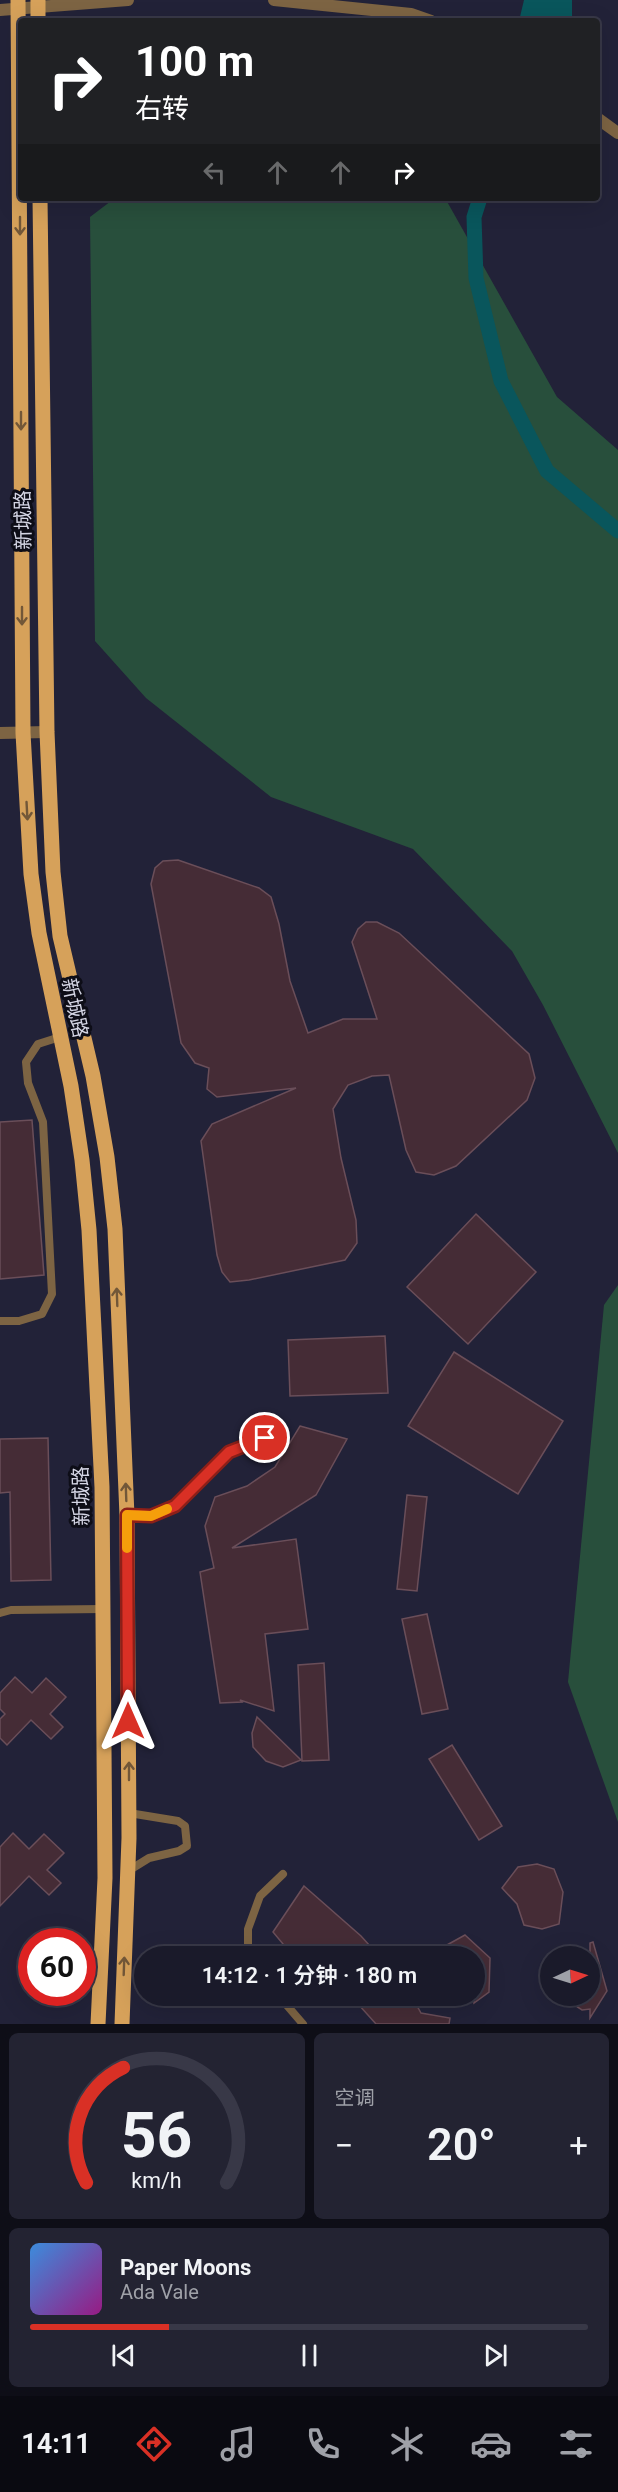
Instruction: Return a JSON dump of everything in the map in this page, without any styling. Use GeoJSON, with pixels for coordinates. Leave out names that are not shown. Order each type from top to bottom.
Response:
{"type":"FeatureCollection","features":[{"type":"Feature","properties":{"kind":"main road","name":"新城路"},"geometry":{"type":"LineString","coordinates":[[20,201],[23,733],[31,874],[39,933],[71,1086],[89,1230],[102,1487],[105,1878],[98,2024]]}},
{"type":"Feature","properties":{"kind":"main road","name":"新城路"},"geometry":{"type":"LineString","coordinates":[[40,201],[47,732],[53,873],[60,936],[93,1076],[111,1193],[115,1241],[127,1515],[129,1813],[122,2024]]}},
{"type":"Feature","properties":{"kind":"street"},"geometry":{"type":"LineString","coordinates":[[0,10],[19,4],[38,9],[128,0]]}},
{"type":"Feature","properties":{"kind":"street"},"geometry":{"type":"LineString","coordinates":[[274,0],[411,14],[422,18]]}},
{"type":"Feature","properties":{"kind":"street"},"geometry":{"type":"LineString","coordinates":[[600,120],[618,133]]}},
{"type":"Feature","properties":{"kind":"street"},"geometry":{"type":"LineString","coordinates":[[0,733],[47,732]]}},
{"type":"Feature","properties":{"kind":"lane"},"geometry":{"type":"LineString","coordinates":[[0,1321],[19,1321],[42,1314],[52,1294],[43,1122],[28,1083],[26,1062],[38,1044],[60,1038]]}},
{"type":"Feature","properties":{"kind":"lane"},"geometry":{"type":"LineString","coordinates":[[127,1515],[151,1516],[175,1506],[229,1452],[265,1438]]}},
{"type":"Feature","properties":{"kind":"lane"},"geometry":{"type":"LineString","coordinates":[[0,1613],[11,1610],[103,1609]]}},
{"type":"Feature","properties":{"kind":"lane"},"geometry":{"type":"LineString","coordinates":[[128,1871],[149,1858],[179,1851],[187,1846],[188,1837],[185,1826],[178,1821],[129,1813]]}},
{"type":"Feature","properties":{"kind":"lane"},"geometry":{"type":"LineString","coordinates":[[248,1946],[248,1929],[260,1896],[283,1874]]}},
{"type":"Feature","properties":{"kind":"lane"},"geometry":{"type":"LineString","coordinates":[[287,2006],[303,2024]]}},
{"type":"Feature","properties":{"kind":"shaded area"},"geometry":{"type":"Polygon","coordinates":[[[524,0],[572,0],[572,18],[520,18],[524,0]]]}},
{"type":"Feature","properties":{"kind":"shaded area"},"geometry":{"type":"Polygon","coordinates":[[[111,201],[447,201],[557,397],[618,450],[618,1153],[543,1005],[512,951],[413,849],[271,797],[146,698],[95,641],[90,217],[111,201]]]}},
{"type":"Feature","properties":{"kind":"shaded area"},"geometry":{"type":"Polygon","coordinates":[[[618,1285],[618,1822],[568,1682],[604,1305],[618,1285]]]}},
{"type":"Feature","properties":{"kind":"building"},"geometry":{"type":"Polygon","coordinates":[[[178,860],[259,888],[271,897],[279,924],[290,981],[308,1033],[343,1019],[377,1019],[352,942],[358,929],[366,922],[377,922],[399,933],[529,1054],[535,1078],[527,1100],[456,1166],[434,1175],[416,1172],[406,1150],[389,1075],[372,1076],[348,1085],[333,1109],[341,1158],[356,1220],[357,1243],[345,1260],[230,1282],[222,1272],[217,1255],[201,1141],[212,1124],[296,1088],[217,1097],[207,1089],[209,1068],[195,1063],[181,1043],[151,884],[155,868],[163,861],[178,860]]]}},
{"type":"Feature","properties":{"kind":"building"},"geometry":{"type":"Polygon","coordinates":[[[32,1120],[44,1275],[0,1279],[0,1122],[32,1120]]]}},
{"type":"Feature","properties":{"kind":"building"},"geometry":{"type":"Polygon","coordinates":[[[476,1214],[536,1272],[468,1344],[407,1287],[476,1214]]]}},
{"type":"Feature","properties":{"kind":"building"},"geometry":{"type":"Polygon","coordinates":[[[385,1336],[388,1393],[290,1396],[288,1340],[385,1336]]]}},
{"type":"Feature","properties":{"kind":"building"},"geometry":{"type":"Polygon","coordinates":[[[454,1352],[563,1421],[518,1494],[408,1426],[454,1352]]]}},
{"type":"Feature","properties":{"kind":"building"},"geometry":{"type":"Polygon","coordinates":[[[300,1426],[347,1439],[316,1495],[232,1548],[296,1539],[308,1629],[265,1634],[274,1711],[240,1700],[242,1702],[220,1703],[200,1572],[214,1568],[205,1526],[215,1497],[247,1486],[275,1467],[300,1426]]]}},
{"type":"Feature","properties":{"kind":"building"},"geometry":{"type":"Polygon","coordinates":[[[48,1438],[51,1580],[11,1581],[10,1492],[0,1493],[0,1439],[48,1438]]]}},
{"type":"Feature","properties":{"kind":"building"},"geometry":{"type":"Polygon","coordinates":[[[407,1495],[427,1497],[417,1591],[397,1589],[407,1495]]]}},
{"type":"Feature","properties":{"kind":"building"},"geometry":{"type":"Polygon","coordinates":[[[427,1614],[448,1709],[422,1714],[402,1619],[427,1614]]]}},
{"type":"Feature","properties":{"kind":"building"},"geometry":{"type":"Polygon","coordinates":[[[324,1663],[329,1760],[302,1761],[298,1665],[324,1663]]]}},
{"type":"Feature","properties":{"kind":"building"},"geometry":{"type":"Polygon","coordinates":[[[15,1677],[32,1693],[46,1678],[66,1697],[50,1714],[63,1727],[51,1739],[31,1720],[7,1745],[0,1738],[0,1719],[5,1714],[0,1709],[0,1693],[15,1677]]]}},
{"type":"Feature","properties":{"kind":"building"},"geometry":{"type":"Polygon","coordinates":[[[257,1717],[301,1760],[283,1767],[266,1761],[253,1747],[252,1733],[257,1717]]]}},
{"type":"Feature","properties":{"kind":"building"},"geometry":{"type":"Polygon","coordinates":[[[452,1745],[502,1826],[479,1840],[429,1759],[452,1745]]]}},
{"type":"Feature","properties":{"kind":"building"},"geometry":{"type":"Polygon","coordinates":[[[13,1833],[29,1849],[44,1834],[64,1853],[47,1870],[61,1883],[49,1895],[29,1876],[0,1906],[0,1847],[13,1833]]]}},
{"type":"Feature","properties":{"kind":"building"},"geometry":{"type":"Polygon","coordinates":[[[537,1864],[554,1869],[563,1892],[559,1924],[542,1929],[524,1925],[517,1904],[502,1888],[518,1867],[537,1864]]]}},
{"type":"Feature","properties":{"kind":"building"},"geometry":{"type":"Polygon","coordinates":[[[304,1886],[370,1946],[285,1946],[273,1932],[304,1886]]]}},
{"type":"Feature","properties":{"kind":"building"},"geometry":{"type":"Polygon","coordinates":[[[465,1935],[477,1946],[445,1946],[465,1935]]]}},
{"type":"Feature","properties":{"kind":"building"},"geometry":{"type":"Polygon","coordinates":[[[485,1953],[490,1958],[489,1992],[485,1995],[485,1953]]]}},
{"type":"Feature","properties":{"kind":"building"},"geometry":{"type":"Polygon","coordinates":[[[600,1966],[607,1991],[600,2002],[600,1966]]]}},
{"type":"Feature","properties":{"kind":"building"},"geometry":{"type":"Polygon","coordinates":[[[360,2006],[417,2006],[421,2013],[450,2018],[449,2024],[376,2024],[360,2006]]]}},
{"type":"Feature","properties":{"kind":"building"},"geometry":{"type":"Polygon","coordinates":[[[576,2006],[598,2006],[590,2018],[590,2009],[582,2010],[576,2006]]]}},
{"type":"Feature","properties":{"kind":"waterway"},"geometry":{"type":"LineString","coordinates":[[479,201],[474,217],[476,278],[501,381],[547,471],[618,531]]}},
{"type":"Feature","properties":{"kind":"slow traffic"},"geometry":{"type":"LineString","coordinates":[[127,1548],[127,1515],[151,1516],[167,1509]]}},
{"type":"Feature","properties":{"kind":"route"},"geometry":{"type":"LineString","coordinates":[[128,1721],[127,1515],[151,1516],[175,1506],[229,1452],[265,1438]]}}]}
